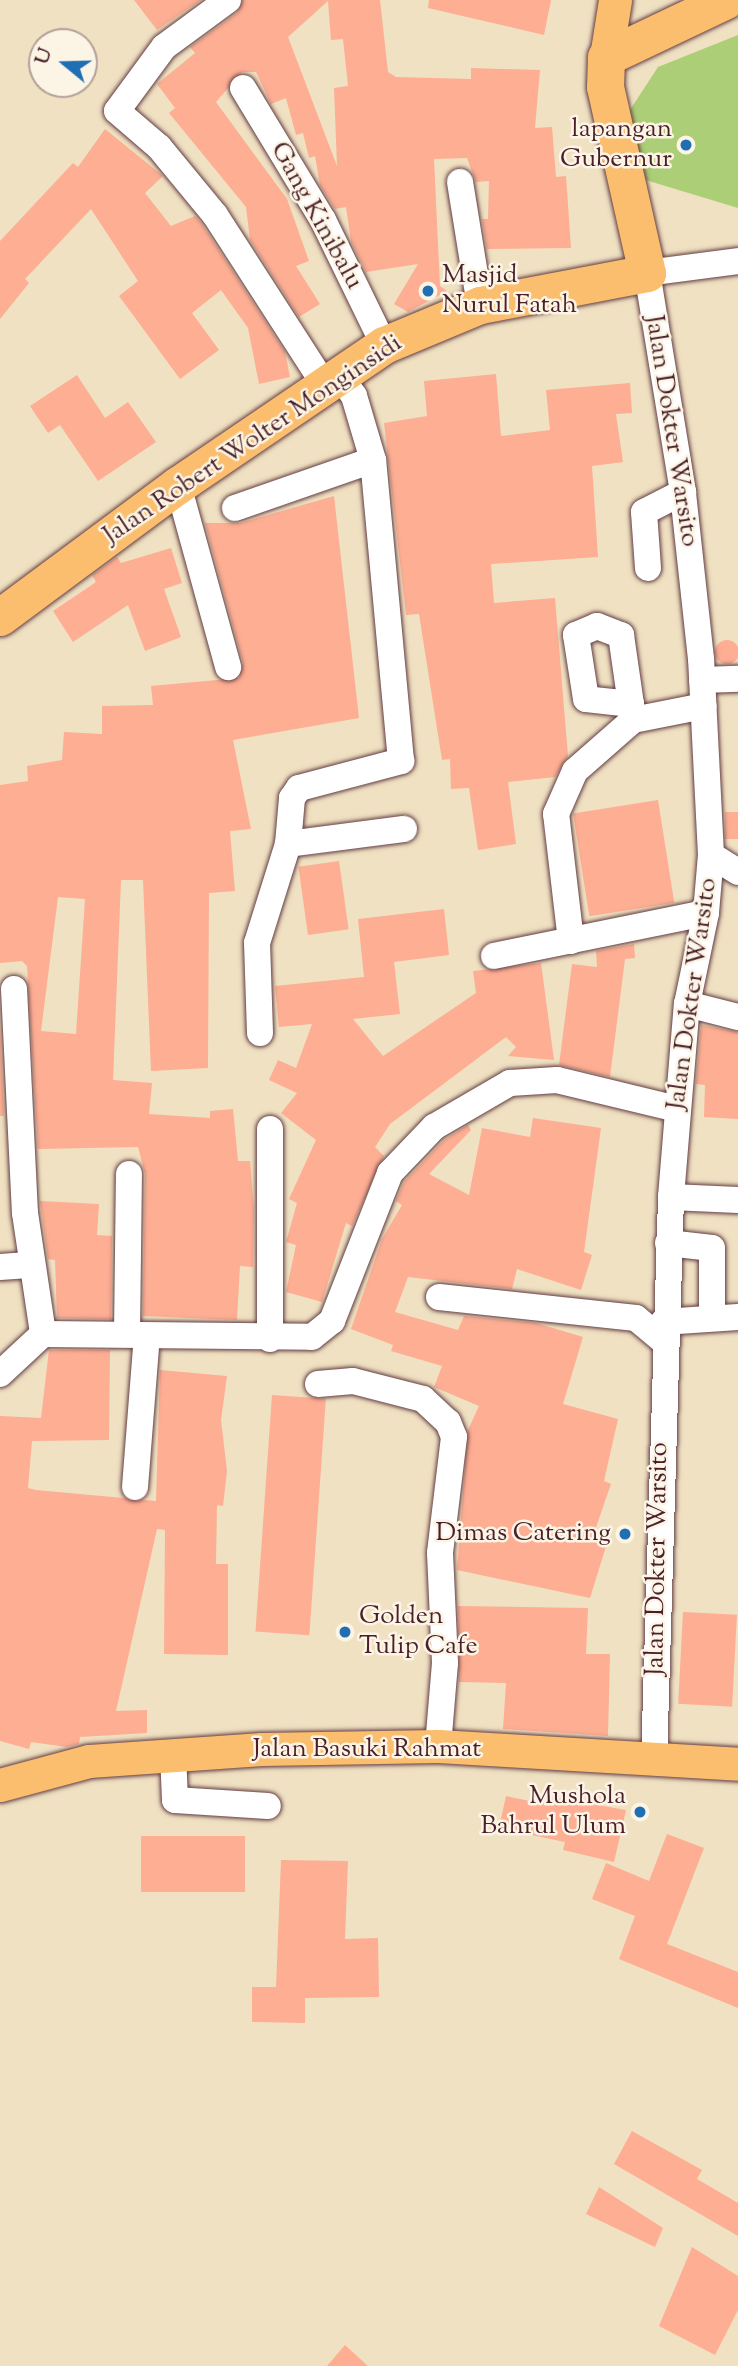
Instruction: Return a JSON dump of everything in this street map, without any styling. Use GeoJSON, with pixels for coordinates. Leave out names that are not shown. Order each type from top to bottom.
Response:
{"type":"FeatureCollection","features":[{"type":"Feature","properties":{"kind":"highway"},"geometry":{"type":"LineString","coordinates":[[647,273],[605,87],[606,57],[703,3]]}},
{"type":"Feature","properties":{"kind":"highway","name":"Jalan Robert Wolter Monginsidi"},"geometry":{"type":"LineString","coordinates":[[0,617],[178,485],[335,384],[384,345],[480,305],[647,273]]}},
{"type":"Feature","properties":{"kind":"main road"},"geometry":{"type":"LineString","coordinates":[[606,57],[615,0]]}},
{"type":"Feature","properties":{"kind":"main road","name":"Jalan Basuki Rahmat"},"geometry":{"type":"LineString","coordinates":[[0,1785],[89,1761],[173,1754],[438,1746],[738,1764]]}},
{"type":"Feature","properties":{"kind":"street"},"geometry":{"type":"LineString","coordinates":[[224,1],[164,47],[117,111],[159,147],[215,215],[335,384],[354,396],[373,460],[401,761],[299,788],[292,798],[288,844],[257,943],[260,1033]]}},
{"type":"Feature","properties":{"kind":"street","name":"Gang Kinibalu"},"geometry":{"type":"LineString","coordinates":[[243,88],[323,220],[384,345]]}},
{"type":"Feature","properties":{"kind":"street"},"geometry":{"type":"LineString","coordinates":[[460,182],[480,305]]}},
{"type":"Feature","properties":{"kind":"street"},"geometry":{"type":"LineString","coordinates":[[647,273],[738,261]]}},
{"type":"Feature","properties":{"kind":"street","name":"Jalan Dokter Warsito"},"geometry":{"type":"LineString","coordinates":[[647,273],[683,492],[703,693],[710,855],[706,913],[687,1004],[668,1243],[663,1331],[653,1761]]}},
{"type":"Feature","properties":{"kind":"street"},"geometry":{"type":"LineString","coordinates":[[235,508],[373,460]]}},
{"type":"Feature","properties":{"kind":"street"},"geometry":{"type":"LineString","coordinates":[[178,485],[228,667]]}},
{"type":"Feature","properties":{"kind":"street"},"geometry":{"type":"LineString","coordinates":[[648,568],[644,512],[683,492]]}},
{"type":"Feature","properties":{"kind":"street"},"geometry":{"type":"LineString","coordinates":[[571,942],[556,814],[575,771],[632,712],[703,693],[738,679]]}},
{"type":"Feature","properties":{"kind":"street"},"geometry":{"type":"LineString","coordinates":[[288,844],[404,829]]}},
{"type":"Feature","properties":{"kind":"street"},"geometry":{"type":"LineString","coordinates":[[710,855],[738,873]]}},
{"type":"Feature","properties":{"kind":"street"},"geometry":{"type":"LineString","coordinates":[[494,957],[706,913]]}},
{"type":"Feature","properties":{"kind":"street"},"geometry":{"type":"LineString","coordinates":[[14,989],[9,1064],[32,1265],[43,1334]]}},
{"type":"Feature","properties":{"kind":"street"},"geometry":{"type":"LineString","coordinates":[[687,1004],[738,1017]]}},
{"type":"Feature","properties":{"kind":"street"},"geometry":{"type":"LineString","coordinates":[[0,1374],[43,1334],[270,1339],[312,1337],[332,1321],[378,1191],[402,1158],[455,1112],[510,1083],[536,1080],[677,1110]]}},
{"type":"Feature","properties":{"kind":"street"},"geometry":{"type":"LineString","coordinates":[[270,1129],[270,1339]]}},
{"type":"Feature","properties":{"kind":"street"},"geometry":{"type":"LineString","coordinates":[[130,1174],[137,1335],[135,1487]]}},
{"type":"Feature","properties":{"kind":"street"},"geometry":{"type":"LineString","coordinates":[[671,1197],[738,1200]]}},
{"type":"Feature","properties":{"kind":"street"},"geometry":{"type":"LineString","coordinates":[[439,1297],[636,1318],[663,1331],[725,1317],[712,1248],[668,1243]]}},
{"type":"Feature","properties":{"kind":"street"},"geometry":{"type":"LineString","coordinates":[[0,1267],[32,1265]]}},
{"type":"Feature","properties":{"kind":"street"},"geometry":{"type":"LineString","coordinates":[[318,1384],[353,1381],[423,1399],[448,1422],[454,1437],[440,1553],[445,1663],[438,1746]]}},
{"type":"Feature","properties":{"kind":"street"},"geometry":{"type":"LineString","coordinates":[[173,1754],[175,1800],[268,1805]]}},
{"type":"Feature","properties":{"kind":"green space","name":"lapangan Gubernur"},"geometry":{"type":"Polygon","coordinates":[[[738,35],[738,208],[639,178],[628,113],[658,67],[738,35]]]}},
{"type":"Feature","properties":{"kind":"building"},"geometry":{"type":"Polygon","coordinates":[[[134,0],[201,0],[157,30],[134,0]]]}},
{"type":"Feature","properties":{"kind":"building"},"geometry":{"type":"Polygon","coordinates":[[[243,0],[380,0],[388,72],[396,77],[471,79],[471,68],[540,70],[535,128],[552,127],[556,177],[566,176],[571,248],[487,249],[482,219],[488,219],[489,181],[476,182],[467,158],[434,159],[440,286],[447,291],[408,312],[394,304],[418,264],[366,272],[351,241],[346,207],[335,209],[320,185],[315,156],[309,158],[303,133],[296,135],[286,98],[271,104],[256,72],[242,72],[216,102],[287,199],[309,261],[296,266],[320,304],[299,317],[250,240],[246,207],[169,113],[175,108],[157,84],[195,53],[190,47],[237,13],[243,0]],[[328,1],[288,37],[337,166],[334,88],[348,86],[343,39],[331,40],[328,1]]]}},
{"type":"Feature","properties":{"kind":"building"},"geometry":{"type":"Polygon","coordinates":[[[429,0],[551,0],[544,35],[428,8],[429,0]]]}},
{"type":"Feature","properties":{"kind":"building"},"geometry":{"type":"Polygon","coordinates":[[[105,129],[163,176],[145,193],[171,226],[195,216],[202,224],[285,352],[290,377],[259,384],[248,328],[221,290],[192,313],[219,350],[180,379],[119,296],[138,281],[91,209],[25,279],[29,283],[0,319],[0,241],[73,163],[78,167],[105,129]]]}},
{"type":"Feature","properties":{"kind":"building"},"geometry":{"type":"Polygon","coordinates":[[[496,374],[501,436],[550,430],[546,390],[630,383],[632,413],[616,414],[623,462],[592,466],[598,557],[491,564],[494,603],[555,598],[568,756],[555,777],[508,782],[516,844],[478,850],[469,788],[451,789],[450,759],[442,760],[419,614],[406,615],[384,423],[427,416],[424,381],[496,374]]]}},
{"type":"Feature","properties":{"kind":"building"},"geometry":{"type":"Polygon","coordinates":[[[77,375],[105,418],[128,402],[156,442],[98,481],[60,425],[48,433],[30,406],[77,375]]]}},
{"type":"Feature","properties":{"kind":"building"},"geometry":{"type":"Polygon","coordinates":[[[334,496],[359,718],[233,740],[251,829],[230,831],[235,891],[209,893],[208,1068],[151,1071],[143,880],[121,880],[113,1080],[152,1083],[149,1114],[210,1118],[210,1111],[233,1109],[238,1161],[250,1161],[254,1210],[253,1267],[240,1266],[237,1320],[143,1316],[145,1174],[138,1147],[38,1149],[27,966],[22,961],[0,963],[0,785],[28,781],[27,766],[62,760],[64,732],[102,734],[102,706],[153,705],[151,686],[239,678],[243,663],[205,523],[240,523],[334,496]],[[58,897],[41,1031],[76,1034],[85,899],[58,897]]]}},
{"type":"Feature","properties":{"kind":"building"},"geometry":{"type":"Polygon","coordinates":[[[171,548],[182,583],[164,589],[181,637],[145,651],[128,605],[73,642],[53,611],[96,582],[92,575],[117,557],[121,563],[171,548]]]}},
{"type":"Feature","properties":{"kind":"building"},"geometry":{"type":"Polygon","coordinates":[[[727,640],[736,643],[739,652],[736,661],[727,664],[718,661],[715,652],[718,643],[727,640]]]}},
{"type":"Feature","properties":{"kind":"building"},"geometry":{"type":"Polygon","coordinates":[[[658,800],[674,903],[589,916],[573,813],[658,800]]]}},
{"type":"Feature","properties":{"kind":"building"},"geometry":{"type":"Polygon","coordinates":[[[725,812],[738,812],[738,839],[725,839],[725,812]]]}},
{"type":"Feature","properties":{"kind":"building"},"geometry":{"type":"Polygon","coordinates":[[[339,861],[349,929],[308,935],[298,867],[339,861]]]}},
{"type":"Feature","properties":{"kind":"building"},"geometry":{"type":"Polygon","coordinates":[[[444,909],[449,955],[394,962],[400,1014],[353,1019],[383,1056],[476,993],[473,971],[541,963],[554,1060],[508,1056],[516,1047],[506,1037],[390,1124],[375,1147],[384,1156],[352,1226],[346,1223],[322,1302],[286,1292],[296,1245],[286,1242],[297,1203],[289,1199],[316,1140],[281,1113],[297,1093],[269,1080],[278,1060],[296,1068],[312,1024],[279,1027],[275,986],[364,977],[358,919],[444,909]]]}},
{"type":"Feature","properties":{"kind":"building"},"geometry":{"type":"Polygon","coordinates":[[[634,944],[635,958],[625,959],[610,1077],[559,1065],[572,964],[597,967],[596,951],[634,944]]]}},
{"type":"Feature","properties":{"kind":"building"},"geometry":{"type":"Polygon","coordinates":[[[0,1025],[4,1116],[0,1116],[0,1025]]]}},
{"type":"Feature","properties":{"kind":"building"},"geometry":{"type":"Polygon","coordinates":[[[701,1025],[738,1032],[738,1119],[704,1117],[705,1085],[696,1084],[701,1025]]]}},
{"type":"Feature","properties":{"kind":"building"},"geometry":{"type":"Polygon","coordinates":[[[533,1118],[601,1128],[584,1252],[592,1255],[581,1290],[517,1269],[512,1289],[408,1277],[395,1312],[458,1330],[464,1316],[536,1323],[583,1337],[563,1404],[618,1419],[604,1481],[611,1484],[593,1536],[608,1540],[590,1598],[457,1570],[468,1430],[479,1406],[434,1387],[442,1366],[391,1351],[393,1345],[351,1329],[382,1239],[402,1205],[396,1201],[404,1182],[444,1140],[468,1125],[471,1130],[429,1174],[469,1195],[482,1128],[530,1137],[533,1118]]]}},
{"type":"Feature","properties":{"kind":"building"},"geometry":{"type":"Polygon","coordinates":[[[40,1201],[99,1204],[97,1235],[112,1236],[111,1319],[57,1318],[55,1260],[48,1259],[40,1201]]]}},
{"type":"Feature","properties":{"kind":"building"},"geometry":{"type":"Polygon","coordinates":[[[49,1350],[110,1350],[109,1440],[32,1441],[28,1488],[36,1490],[156,1501],[160,1370],[227,1376],[221,1420],[227,1471],[223,1506],[217,1505],[216,1564],[228,1564],[228,1655],[164,1654],[165,1530],[157,1529],[116,1711],[147,1710],[147,1733],[80,1737],[79,1744],[67,1747],[31,1742],[29,1749],[0,1741],[0,1416],[41,1418],[49,1350]]]}},
{"type":"Feature","properties":{"kind":"building"},"geometry":{"type":"Polygon","coordinates":[[[272,1395],[326,1399],[309,1635],[255,1631],[272,1395]]]}},
{"type":"Feature","properties":{"kind":"building"},"geometry":{"type":"Polygon","coordinates":[[[458,1606],[588,1608],[586,1654],[610,1654],[608,1736],[503,1729],[506,1683],[459,1682],[458,1606]]]}},
{"type":"Feature","properties":{"kind":"building"},"geometry":{"type":"Polygon","coordinates":[[[683,1612],[737,1615],[732,1707],[678,1704],[683,1612]]]}},
{"type":"Feature","properties":{"kind":"building"},"geometry":{"type":"Polygon","coordinates":[[[541,1795],[626,1810],[614,1862],[563,1850],[565,1842],[499,1828],[506,1796],[539,1803],[541,1795]]]}},
{"type":"Feature","properties":{"kind":"building"},"geometry":{"type":"Polygon","coordinates":[[[667,1834],[704,1848],[667,1944],[738,1972],[738,2008],[619,1959],[635,1916],[592,1899],[606,1863],[649,1881],[667,1834]]]}},
{"type":"Feature","properties":{"kind":"building"},"geometry":{"type":"Polygon","coordinates":[[[141,1836],[245,1836],[245,1892],[141,1892],[141,1836]]]}},
{"type":"Feature","properties":{"kind":"building"},"geometry":{"type":"Polygon","coordinates":[[[281,1860],[348,1861],[345,1939],[378,1938],[379,1997],[305,1998],[305,2023],[252,2022],[252,1987],[276,1987],[281,1860]]]}},
{"type":"Feature","properties":{"kind":"building"},"geometry":{"type":"Polygon","coordinates":[[[632,2131],[702,2170],[697,2179],[738,2203],[738,2236],[614,2164],[632,2131]]]}},
{"type":"Feature","properties":{"kind":"building"},"geometry":{"type":"Polygon","coordinates":[[[599,2187],[663,2228],[655,2247],[586,2214],[599,2187]]]}},
{"type":"Feature","properties":{"kind":"building"},"geometry":{"type":"Polygon","coordinates":[[[692,2247],[738,2276],[738,2310],[715,2355],[659,2326],[692,2247]]]}},
{"type":"Feature","properties":{"kind":"building"},"geometry":{"type":"Polygon","coordinates":[[[345,2345],[368,2366],[327,2366],[345,2345]]]}},
{"type":"Feature","properties":{"kind":"place","name":"lapangan Gubernur"},"geometry":{"type":"Point","coordinates":[686,145]}},
{"type":"Feature","properties":{"kind":"place","name":"Masjid Nurul Fatah"},"geometry":{"type":"Point","coordinates":[428,291]}},
{"type":"Feature","properties":{"kind":"place","name":"Dimas Catering"},"geometry":{"type":"Point","coordinates":[625,1534]}},
{"type":"Feature","properties":{"kind":"place","name":"Golden Tulip Cafe"},"geometry":{"type":"Point","coordinates":[345,1632]}},
{"type":"Feature","properties":{"kind":"place","name":"Mushola Bahrul Ulum"},"geometry":{"type":"Point","coordinates":[640,1812]}}]}
